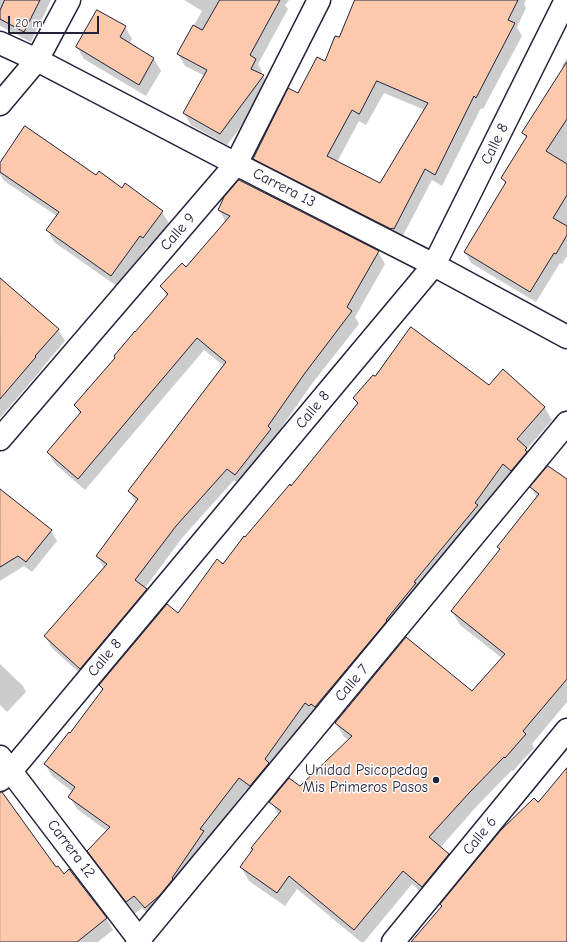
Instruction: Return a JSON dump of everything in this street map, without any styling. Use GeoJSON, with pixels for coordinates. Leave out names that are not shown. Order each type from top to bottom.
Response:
{"type":"FeatureCollection","features":[{"type":"Feature","properties":{"kind":"street"},"geometry":{"type":"LineString","coordinates":[[0,104],[36,60],[69,0]]}},
{"type":"Feature","properties":{"kind":"street","name":"Calle 9"},"geometry":{"type":"LineString","coordinates":[[0,439],[236,164],[319,0]]}},
{"type":"Feature","properties":{"kind":"street","name":"Calle 8"},"geometry":{"type":"LineString","coordinates":[[4,769],[434,265],[566,0]]}},
{"type":"Feature","properties":{"kind":"street","name":"Carrera 13"},"geometry":{"type":"LineString","coordinates":[[0,43],[36,60],[434,265],[567,337]]}},
{"type":"Feature","properties":{"kind":"street","name":"Calle 7"},"geometry":{"type":"LineString","coordinates":[[139,941],[567,423]]}},
{"type":"Feature","properties":{"kind":"street","name":"Calle 6"},"geometry":{"type":"LineString","coordinates":[[393,942],[567,730]]}},
{"type":"Feature","properties":{"kind":"street","name":"Carrera 12"},"geometry":{"type":"LineString","coordinates":[[4,769],[139,941]]}},
{"type":"Feature","properties":{"kind":"building"},"geometry":{"type":"Polygon","coordinates":[[[5,0],[40,0],[24,32],[0,19],[0,11],[5,0]]]}},
{"type":"Feature","properties":{"kind":"building"},"geometry":{"type":"Polygon","coordinates":[[[220,0],[280,0],[250,55],[256,59],[251,69],[264,75],[220,134],[183,113],[207,70],[177,54],[193,25],[202,30],[220,0]]]}},
{"type":"Feature","properties":{"kind":"building"},"geometry":{"type":"Polygon","coordinates":[[[355,0],[518,0],[508,20],[515,23],[476,98],[474,96],[435,175],[425,169],[394,229],[391,229],[253,159],[288,88],[298,93],[317,57],[325,61],[335,36],[339,37],[355,0]],[[377,81],[359,114],[352,110],[327,156],[380,183],[428,103],[377,81]]]}},
{"type":"Feature","properties":{"kind":"building"},"geometry":{"type":"Polygon","coordinates":[[[97,10],[126,26],[120,37],[154,58],[139,85],[76,47],[97,10]]]}},
{"type":"Feature","properties":{"kind":"building"},"geometry":{"type":"Polygon","coordinates":[[[567,62],[567,119],[546,151],[567,164],[567,195],[553,218],[567,226],[567,235],[530,292],[464,252],[506,182],[501,178],[527,136],[522,133],[567,62]]]}},
{"type":"Feature","properties":{"kind":"building"},"geometry":{"type":"Polygon","coordinates":[[[25,126],[96,175],[99,171],[122,188],[125,183],[163,211],[143,238],[140,236],[111,276],[46,230],[59,212],[0,172],[0,163],[25,126]]]}},
{"type":"Feature","properties":{"kind":"building"},"geometry":{"type":"Polygon","coordinates":[[[239,180],[379,251],[347,307],[352,311],[305,373],[268,426],[271,429],[235,475],[227,469],[176,526],[135,580],[147,589],[80,669],[44,636],[107,564],[96,556],[138,499],[128,491],[226,362],[197,338],[78,479],[47,452],[81,412],[74,405],[115,358],[114,356],[135,331],[168,294],[160,286],[182,263],[186,267],[230,216],[218,210],[224,197],[239,180]]]}},
{"type":"Feature","properties":{"kind":"building"},"geometry":{"type":"Polygon","coordinates":[[[0,278],[59,329],[0,399],[0,278]]]}},
{"type":"Feature","properties":{"kind":"building"},"geometry":{"type":"Polygon","coordinates":[[[411,327],[489,385],[503,369],[545,407],[517,439],[527,448],[525,450],[527,452],[511,471],[503,464],[475,503],[478,505],[414,582],[416,583],[386,620],[387,621],[315,707],[311,704],[309,706],[305,703],[265,759],[269,763],[250,786],[239,778],[200,829],[204,831],[172,878],[173,879],[160,895],[145,908],[134,896],[126,902],[87,851],[110,827],[68,797],[75,787],[44,764],[69,732],[70,733],[103,689],[99,685],[167,604],[178,613],[217,559],[223,564],[244,536],[245,537],[290,484],[291,486],[358,403],[353,398],[373,375],[375,376],[411,327]]]}},
{"type":"Feature","properties":{"kind":"building"},"geometry":{"type":"Polygon","coordinates":[[[548,466],[567,479],[567,679],[523,731],[526,734],[429,837],[449,854],[422,887],[403,871],[354,930],[289,876],[277,893],[240,867],[253,849],[251,848],[281,811],[269,802],[289,778],[300,786],[352,736],[335,723],[406,637],[472,691],[505,654],[451,611],[500,549],[497,547],[539,494],[530,487],[548,466]]]}},
{"type":"Feature","properties":{"kind":"building"},"geometry":{"type":"Polygon","coordinates":[[[0,489],[52,530],[26,562],[18,556],[0,567],[0,489]]]}},
{"type":"Feature","properties":{"kind":"building"},"geometry":{"type":"Polygon","coordinates":[[[567,768],[567,942],[411,942],[442,906],[440,904],[501,830],[534,798],[538,802],[567,768]]]}},
{"type":"Feature","properties":{"kind":"building"},"geometry":{"type":"Polygon","coordinates":[[[0,792],[2,792],[56,867],[58,866],[64,874],[69,869],[107,918],[77,942],[0,942],[0,792]]]}},
{"type":"Feature","properties":{"kind":"place","name":"Unidad Psicopedag Mis Primeros Pasos"},"geometry":{"type":"Point","coordinates":[436,780]}}]}
